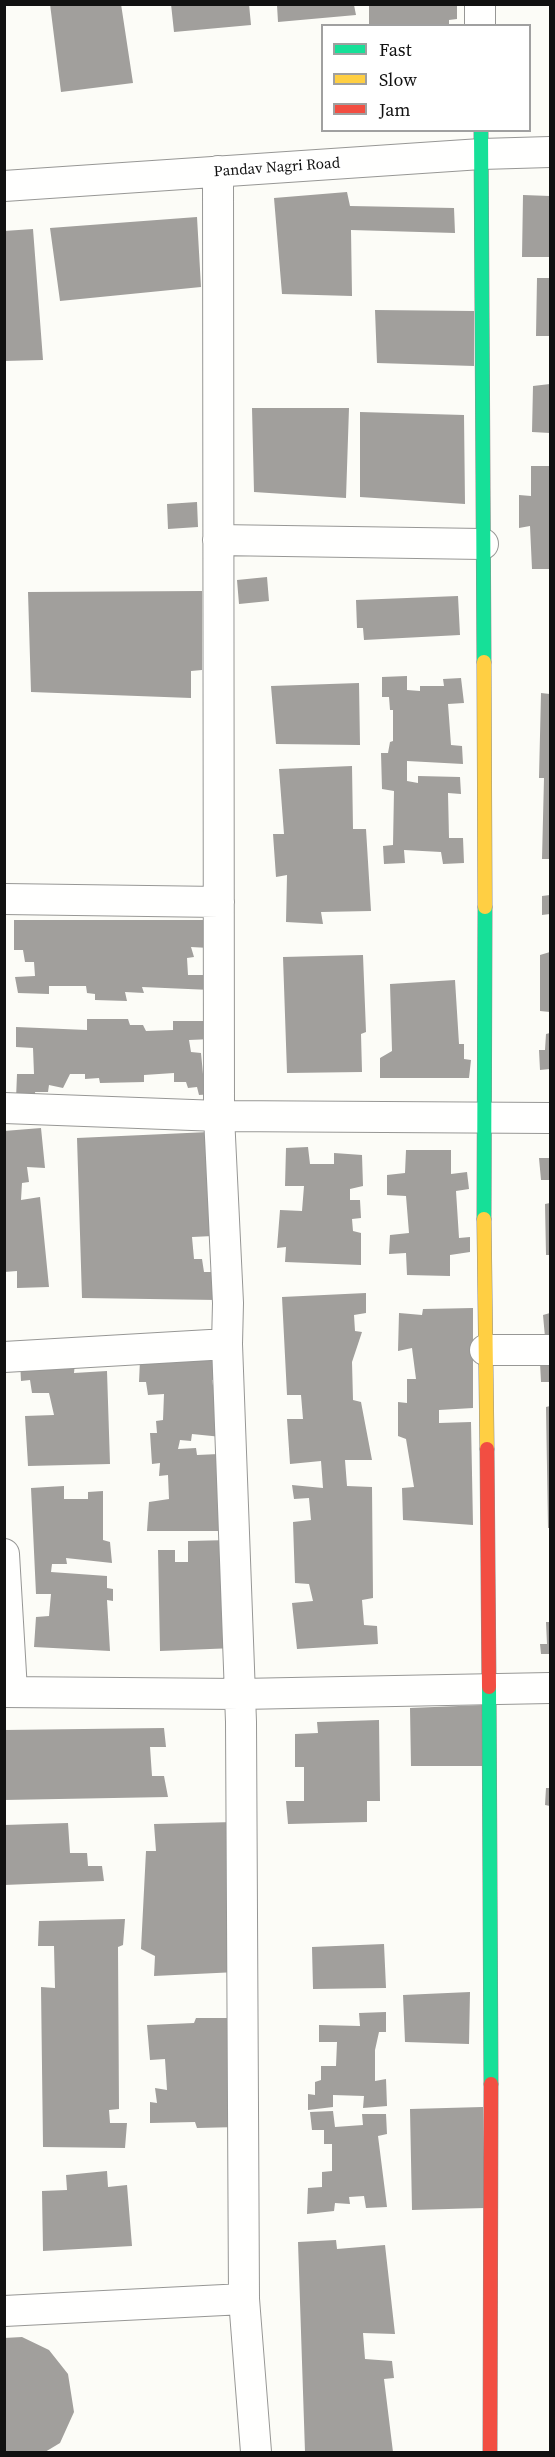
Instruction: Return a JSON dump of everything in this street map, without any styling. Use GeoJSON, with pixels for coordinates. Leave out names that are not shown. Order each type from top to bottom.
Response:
{"type":"FeatureCollection","features":[{"type":"Feature","properties":{"kind":"street"},"geometry":{"type":"LineString","coordinates":[[480,4],[480,24]]}},
{"type":"Feature","properties":{"kind":"street"},"geometry":{"type":"LineString","coordinates":[[481,142],[485,881],[483,1118],[489,1689],[490,2452]]}},
{"type":"Feature","properties":{"kind":"street","name":"Pandav Nagri Road"},"geometry":{"type":"LineString","coordinates":[[4,186],[218,171],[481,142],[550,152]]}},
{"type":"Feature","properties":{"kind":"street"},"geometry":{"type":"LineString","coordinates":[[218,171],[219,1116],[228,1303],[227,1344],[240,1695],[244,2299],[256,2452]]}},
{"type":"Feature","properties":{"kind":"street"},"geometry":{"type":"LineString","coordinates":[[218,540],[483,544]]}},
{"type":"Feature","properties":{"kind":"street"},"geometry":{"type":"LineString","coordinates":[[4,898],[219,902]]}},
{"type":"Feature","properties":{"kind":"street"},"geometry":{"type":"LineString","coordinates":[[4,1108],[219,1116],[550,1118]]}},
{"type":"Feature","properties":{"kind":"street"},"geometry":{"type":"LineString","coordinates":[[4,1357],[227,1344]]}},
{"type":"Feature","properties":{"kind":"street"},"geometry":{"type":"LineString","coordinates":[[485,1350],[550,1350]]}},
{"type":"Feature","properties":{"kind":"street"},"geometry":{"type":"LineString","coordinates":[[4,1554],[8,1691],[240,1695],[550,1688]]}},
{"type":"Feature","properties":{"kind":"street"},"geometry":{"type":"LineString","coordinates":[[4,2310],[244,2299]]}},
{"type":"Feature","properties":{"kind":"building"},"geometry":{"type":"Polygon","coordinates":[[[50,4],[121,4],[133,83],[61,92],[50,4]]]}},
{"type":"Feature","properties":{"kind":"building"},"geometry":{"type":"Polygon","coordinates":[[[171,4],[249,4],[251,25],[174,32],[171,4]]]}},
{"type":"Feature","properties":{"kind":"building"},"geometry":{"type":"Polygon","coordinates":[[[369,4],[457,4],[457,19],[449,20],[449,24],[369,24],[369,4]]]}},
{"type":"Feature","properties":{"kind":"building"},"geometry":{"type":"Polygon","coordinates":[[[277,5],[354,5],[356,15],[278,22],[277,5]]]}},
{"type":"Feature","properties":{"kind":"building"},"geometry":{"type":"Polygon","coordinates":[[[347,192],[350,206],[454,208],[455,233],[351,230],[352,296],[282,294],[274,198],[347,192]]]}},
{"type":"Feature","properties":{"kind":"building"},"geometry":{"type":"Polygon","coordinates":[[[523,195],[550,196],[550,257],[522,257],[523,195]]]}},
{"type":"Feature","properties":{"kind":"building"},"geometry":{"type":"Polygon","coordinates":[[[197,217],[201,287],[60,301],[50,228],[197,217]]]}},
{"type":"Feature","properties":{"kind":"building"},"geometry":{"type":"Polygon","coordinates":[[[33,229],[43,360],[4,361],[4,231],[33,229]]]}},
{"type":"Feature","properties":{"kind":"building"},"geometry":{"type":"Polygon","coordinates":[[[537,278],[550,278],[550,336],[536,336],[537,278]]]}},
{"type":"Feature","properties":{"kind":"building"},"geometry":{"type":"Polygon","coordinates":[[[375,310],[474,311],[474,366],[377,363],[375,310]]]}},
{"type":"Feature","properties":{"kind":"building"},"geometry":{"type":"Polygon","coordinates":[[[550,384],[550,433],[532,432],[533,386],[550,384]]]}},
{"type":"Feature","properties":{"kind":"building"},"geometry":{"type":"Polygon","coordinates":[[[252,408],[349,408],[346,498],[254,492],[252,408]]]}},
{"type":"Feature","properties":{"kind":"building"},"geometry":{"type":"Polygon","coordinates":[[[360,412],[464,415],[465,504],[360,497],[360,412]]]}},
{"type":"Feature","properties":{"kind":"building"},"geometry":{"type":"Polygon","coordinates":[[[531,466],[550,466],[550,569],[532,569],[530,526],[519,528],[519,495],[531,496],[531,466]]]}},
{"type":"Feature","properties":{"kind":"building"},"geometry":{"type":"Polygon","coordinates":[[[197,502],[198,527],[168,529],[167,504],[197,502]]]}},
{"type":"Feature","properties":{"kind":"building"},"geometry":{"type":"Polygon","coordinates":[[[267,577],[269,601],[239,604],[237,580],[267,577]]]}},
{"type":"Feature","properties":{"kind":"building"},"geometry":{"type":"Polygon","coordinates":[[[202,591],[202,670],[191,671],[191,698],[31,692],[28,592],[202,591]]]}},
{"type":"Feature","properties":{"kind":"building"},"geometry":{"type":"Polygon","coordinates":[[[458,596],[460,635],[364,640],[363,628],[357,628],[356,600],[458,596]]]}},
{"type":"Feature","properties":{"kind":"building"},"geometry":{"type":"Polygon","coordinates":[[[407,676],[407,690],[420,691],[420,686],[444,686],[443,679],[461,678],[464,703],[448,704],[451,745],[462,746],[463,764],[407,761],[407,781],[418,783],[418,776],[460,777],[461,794],[448,793],[449,838],[463,838],[464,863],[443,864],[441,852],[404,850],[405,863],[384,864],[383,846],[393,845],[394,791],[382,789],[381,753],[388,753],[390,742],[393,741],[393,710],[390,710],[389,697],[382,697],[382,677],[407,676]]]}},
{"type":"Feature","properties":{"kind":"building"},"geometry":{"type":"Polygon","coordinates":[[[359,683],[360,745],[276,744],[271,686],[359,683]]]}},
{"type":"Feature","properties":{"kind":"building"},"geometry":{"type":"Polygon","coordinates":[[[541,693],[550,694],[550,859],[542,859],[544,778],[539,778],[541,693]]]}},
{"type":"Feature","properties":{"kind":"building"},"geometry":{"type":"Polygon","coordinates":[[[352,766],[353,829],[366,829],[371,911],[321,912],[323,924],[286,922],[287,875],[276,877],[273,834],[284,834],[279,769],[352,766]]]}},
{"type":"Feature","properties":{"kind":"building"},"geometry":{"type":"Polygon","coordinates":[[[550,895],[550,914],[542,915],[542,896],[550,895]]]}},
{"type":"Feature","properties":{"kind":"building"},"geometry":{"type":"Polygon","coordinates":[[[14,920],[206,920],[209,948],[191,947],[194,957],[187,958],[188,975],[209,975],[211,990],[142,987],[144,993],[125,992],[127,1001],[95,1000],[95,994],[87,993],[86,986],[49,986],[49,994],[18,993],[15,977],[35,976],[34,962],[25,962],[23,950],[14,950],[14,920]]]}},
{"type":"Feature","properties":{"kind":"building"},"geometry":{"type":"Polygon","coordinates":[[[550,952],[550,1012],[540,1011],[540,955],[550,952]]]}},
{"type":"Feature","properties":{"kind":"building"},"geometry":{"type":"Polygon","coordinates":[[[363,955],[366,1032],[361,1034],[362,1072],[287,1073],[283,957],[363,955]]]}},
{"type":"Feature","properties":{"kind":"building"},"geometry":{"type":"Polygon","coordinates":[[[455,980],[459,1044],[464,1044],[464,1059],[471,1060],[469,1078],[380,1078],[380,1058],[392,1051],[390,984],[455,980]]]}},
{"type":"Feature","properties":{"kind":"building"},"geometry":{"type":"Polygon","coordinates":[[[87,1019],[128,1019],[130,1025],[143,1025],[146,1031],[173,1030],[173,1021],[209,1021],[212,1039],[189,1040],[191,1052],[201,1053],[203,1074],[209,1074],[214,1094],[199,1095],[197,1087],[188,1088],[186,1082],[174,1082],[174,1073],[144,1075],[144,1082],[100,1083],[99,1078],[85,1079],[85,1074],[70,1074],[63,1088],[49,1085],[48,1092],[35,1092],[36,1099],[16,1099],[17,1074],[34,1074],[33,1048],[16,1047],[16,1027],[87,1030],[87,1019]]]}},
{"type":"Feature","properties":{"kind":"building"},"geometry":{"type":"Polygon","coordinates":[[[550,1033],[550,1069],[540,1070],[539,1050],[545,1050],[546,1034],[550,1033]]]}},
{"type":"Feature","properties":{"kind":"building"},"geometry":{"type":"Polygon","coordinates":[[[41,1128],[45,1168],[27,1167],[29,1182],[22,1183],[21,1200],[40,1197],[49,1287],[17,1288],[17,1271],[4,1272],[4,1131],[41,1128]]]}},
{"type":"Feature","properties":{"kind":"building"},"geometry":{"type":"Polygon","coordinates":[[[209,1132],[213,1236],[192,1237],[194,1259],[202,1259],[204,1272],[215,1272],[217,1300],[82,1298],[77,1138],[209,1132]]]}},
{"type":"Feature","properties":{"kind":"building"},"geometry":{"type":"Polygon","coordinates":[[[308,1147],[310,1164],[334,1164],[334,1153],[362,1155],[363,1186],[350,1189],[350,1200],[360,1200],[361,1218],[352,1219],[353,1231],[361,1233],[361,1265],[285,1262],[286,1247],[277,1248],[280,1210],[302,1211],[304,1186],[285,1186],[286,1148],[308,1147]]]}},
{"type":"Feature","properties":{"kind":"building"},"geometry":{"type":"Polygon","coordinates":[[[406,1150],[451,1150],[451,1174],[467,1172],[469,1189],[456,1191],[459,1238],[470,1237],[470,1252],[450,1255],[450,1276],[407,1275],[406,1253],[389,1254],[390,1235],[409,1233],[406,1196],[387,1195],[387,1175],[405,1173],[406,1150]]]}},
{"type":"Feature","properties":{"kind":"building"},"geometry":{"type":"Polygon","coordinates":[[[539,1158],[550,1158],[550,1180],[541,1180],[539,1158]]]}},
{"type":"Feature","properties":{"kind":"building"},"geometry":{"type":"Polygon","coordinates":[[[550,1203],[550,1255],[546,1255],[545,1204],[550,1203]]]}},
{"type":"Feature","properties":{"kind":"building"},"geometry":{"type":"Polygon","coordinates":[[[366,1293],[366,1313],[354,1315],[355,1331],[362,1332],[352,1362],[353,1400],[361,1402],[372,1460],[345,1460],[347,1486],[372,1487],[373,1598],[362,1600],[364,1625],[377,1626],[378,1644],[297,1649],[292,1603],[313,1601],[309,1584],[295,1583],[293,1522],[311,1520],[309,1498],[294,1499],[292,1485],[323,1488],[321,1461],[290,1464],[287,1419],[303,1419],[301,1395],[287,1395],[282,1297],[366,1293]]]}},
{"type":"Feature","properties":{"kind":"building"},"geometry":{"type":"Polygon","coordinates":[[[473,1308],[473,1408],[439,1410],[439,1423],[471,1422],[473,1525],[403,1520],[402,1488],[414,1487],[406,1439],[398,1436],[398,1402],[407,1403],[407,1379],[416,1379],[412,1348],[398,1351],[399,1313],[422,1315],[423,1309],[473,1308]]]}},
{"type":"Feature","properties":{"kind":"building"},"geometry":{"type":"Polygon","coordinates":[[[550,1313],[550,1337],[545,1337],[543,1315],[550,1313]]]}},
{"type":"Feature","properties":{"kind":"building"},"geometry":{"type":"Polygon","coordinates":[[[217,1358],[218,1379],[212,1380],[222,1437],[192,1434],[191,1441],[180,1440],[178,1449],[196,1448],[197,1455],[219,1454],[226,1531],[147,1531],[149,1502],[169,1499],[168,1475],[159,1476],[160,1463],[152,1464],[150,1433],[157,1433],[156,1421],[163,1420],[164,1394],[148,1395],[146,1382],[139,1382],[140,1360],[217,1358]]]}},
{"type":"Feature","properties":{"kind":"building"},"geometry":{"type":"Polygon","coordinates":[[[44,1360],[45,1370],[59,1369],[58,1362],[75,1363],[74,1373],[107,1371],[110,1464],[28,1466],[25,1416],[54,1415],[49,1393],[32,1393],[30,1380],[21,1381],[20,1361],[44,1360]]]}},
{"type":"Feature","properties":{"kind":"building"},"geometry":{"type":"Polygon","coordinates":[[[540,1363],[550,1363],[550,1382],[541,1382],[540,1363]]]}},
{"type":"Feature","properties":{"kind":"building"},"geometry":{"type":"Polygon","coordinates":[[[550,1406],[550,1528],[548,1528],[546,1407],[550,1406]]]}},
{"type":"Feature","properties":{"kind":"building"},"geometry":{"type":"Polygon","coordinates":[[[64,1486],[64,1499],[88,1499],[88,1492],[103,1491],[103,1540],[110,1542],[112,1563],[66,1558],[67,1564],[52,1564],[51,1572],[107,1576],[107,1588],[113,1589],[113,1601],[107,1600],[110,1651],[34,1647],[36,1617],[49,1616],[51,1594],[36,1594],[31,1488],[64,1486]]]}},
{"type":"Feature","properties":{"kind":"building"},"geometry":{"type":"Polygon","coordinates":[[[230,1540],[235,1648],[160,1651],[158,1550],[175,1550],[175,1562],[188,1562],[188,1541],[230,1540]]]}},
{"type":"Feature","properties":{"kind":"building"},"geometry":{"type":"Polygon","coordinates":[[[546,1622],[550,1622],[550,1654],[541,1654],[540,1644],[547,1644],[546,1622]]]}},
{"type":"Feature","properties":{"kind":"building"},"geometry":{"type":"Polygon","coordinates":[[[483,1705],[483,1766],[411,1766],[410,1708],[483,1705]]]}},
{"type":"Feature","properties":{"kind":"building"},"geometry":{"type":"Polygon","coordinates":[[[379,1720],[380,1801],[367,1801],[367,1822],[288,1824],[286,1801],[304,1801],[304,1767],[295,1767],[295,1734],[318,1733],[317,1722],[379,1720]]]}},
{"type":"Feature","properties":{"kind":"building"},"geometry":{"type":"Polygon","coordinates":[[[164,1728],[166,1747],[150,1747],[152,1776],[164,1776],[168,1797],[4,1800],[4,1730],[164,1728]]]}},
{"type":"Feature","properties":{"kind":"building"},"geometry":{"type":"Polygon","coordinates":[[[546,1788],[550,1788],[550,1806],[545,1805],[546,1788]]]}},
{"type":"Feature","properties":{"kind":"building"},"geometry":{"type":"Polygon","coordinates":[[[234,1822],[237,1972],[154,1976],[155,1956],[141,1949],[146,1851],[156,1851],[154,1824],[234,1822]]]}},
{"type":"Feature","properties":{"kind":"building"},"geometry":{"type":"Polygon","coordinates":[[[68,1823],[70,1853],[87,1853],[88,1866],[102,1866],[104,1881],[4,1885],[4,1825],[68,1823]]]}},
{"type":"Feature","properties":{"kind":"building"},"geometry":{"type":"Polygon","coordinates":[[[125,1919],[123,1945],[118,1947],[119,2109],[109,2110],[110,2123],[127,2123],[125,2148],[43,2147],[41,1987],[55,1988],[54,1946],[38,1946],[39,1921],[125,1919]]]}},
{"type":"Feature","properties":{"kind":"building"},"geometry":{"type":"Polygon","coordinates":[[[384,1944],[386,1988],[313,1989],[312,1947],[384,1944]]]}},
{"type":"Feature","properties":{"kind":"building"},"geometry":{"type":"Polygon","coordinates":[[[470,1992],[469,2044],[405,2042],[403,1995],[470,1992]]]}},
{"type":"Feature","properties":{"kind":"building"},"geometry":{"type":"Polygon","coordinates":[[[386,2012],[386,2032],[379,2032],[375,2050],[375,2081],[386,2079],[387,2106],[363,2108],[364,2096],[333,2095],[333,2107],[308,2110],[308,2094],[315,2095],[315,2082],[321,2080],[321,2066],[336,2066],[337,2042],[319,2042],[319,2025],[360,2026],[359,2013],[386,2012]]]}},
{"type":"Feature","properties":{"kind":"building"},"geometry":{"type":"Polygon","coordinates":[[[196,2018],[239,2018],[238,2127],[197,2128],[195,2122],[150,2123],[150,2102],[157,2103],[155,2088],[167,2090],[165,2059],[150,2060],[147,2025],[194,2023],[196,2018]]]}},
{"type":"Feature","properties":{"kind":"building"},"geometry":{"type":"Polygon","coordinates":[[[483,2107],[485,2208],[412,2210],[410,2109],[483,2107]]]}},
{"type":"Feature","properties":{"kind":"building"},"geometry":{"type":"Polygon","coordinates":[[[333,2111],[335,2127],[363,2125],[362,2114],[386,2114],[387,2134],[378,2136],[387,2207],[366,2208],[364,2196],[349,2197],[350,2204],[335,2203],[334,2211],[307,2214],[308,2188],[322,2187],[322,2172],[332,2171],[332,2144],[324,2144],[324,2130],[312,2130],[310,2112],[333,2111]]]}},
{"type":"Feature","properties":{"kind":"building"},"geometry":{"type":"Polygon","coordinates":[[[107,2171],[108,2187],[127,2185],[132,2246],[43,2251],[42,2191],[67,2190],[66,2175],[107,2171]]]}},
{"type":"Feature","properties":{"kind":"building"},"geometry":{"type":"Polygon","coordinates":[[[336,2240],[337,2249],[385,2245],[395,2334],[363,2333],[365,2359],[392,2361],[394,2378],[384,2379],[393,2452],[305,2452],[298,2242],[336,2240]]]}},
{"type":"Feature","properties":{"kind":"building"},"geometry":{"type":"Polygon","coordinates":[[[22,2337],[49,2350],[68,2374],[74,2412],[60,2443],[45,2452],[4,2452],[4,2338],[22,2337]]]}},
{"type":"Feature","properties":{"kind":"traffic: fast"},"geometry":{"type":"LineString","coordinates":[[481,132],[484,662]]}},
{"type":"Feature","properties":{"kind":"traffic: fast"},"geometry":{"type":"LineString","coordinates":[[484,1219],[485,907]]}},
{"type":"Feature","properties":{"kind":"traffic: fast"},"geometry":{"type":"LineString","coordinates":[[489,1687],[491,2084]]}},
{"type":"Feature","properties":{"kind":"traffic: slow"},"geometry":{"type":"LineString","coordinates":[[484,662],[485,907]]}},
{"type":"Feature","properties":{"kind":"traffic: slow"},"geometry":{"type":"LineString","coordinates":[[484,1219],[487,1449]]}},
{"type":"Feature","properties":{"kind":"traffic: jam"},"geometry":{"type":"LineString","coordinates":[[487,1449],[489,1687]]}},
{"type":"Feature","properties":{"kind":"traffic: jam"},"geometry":{"type":"LineString","coordinates":[[490,2452],[491,2084]]}}]}
